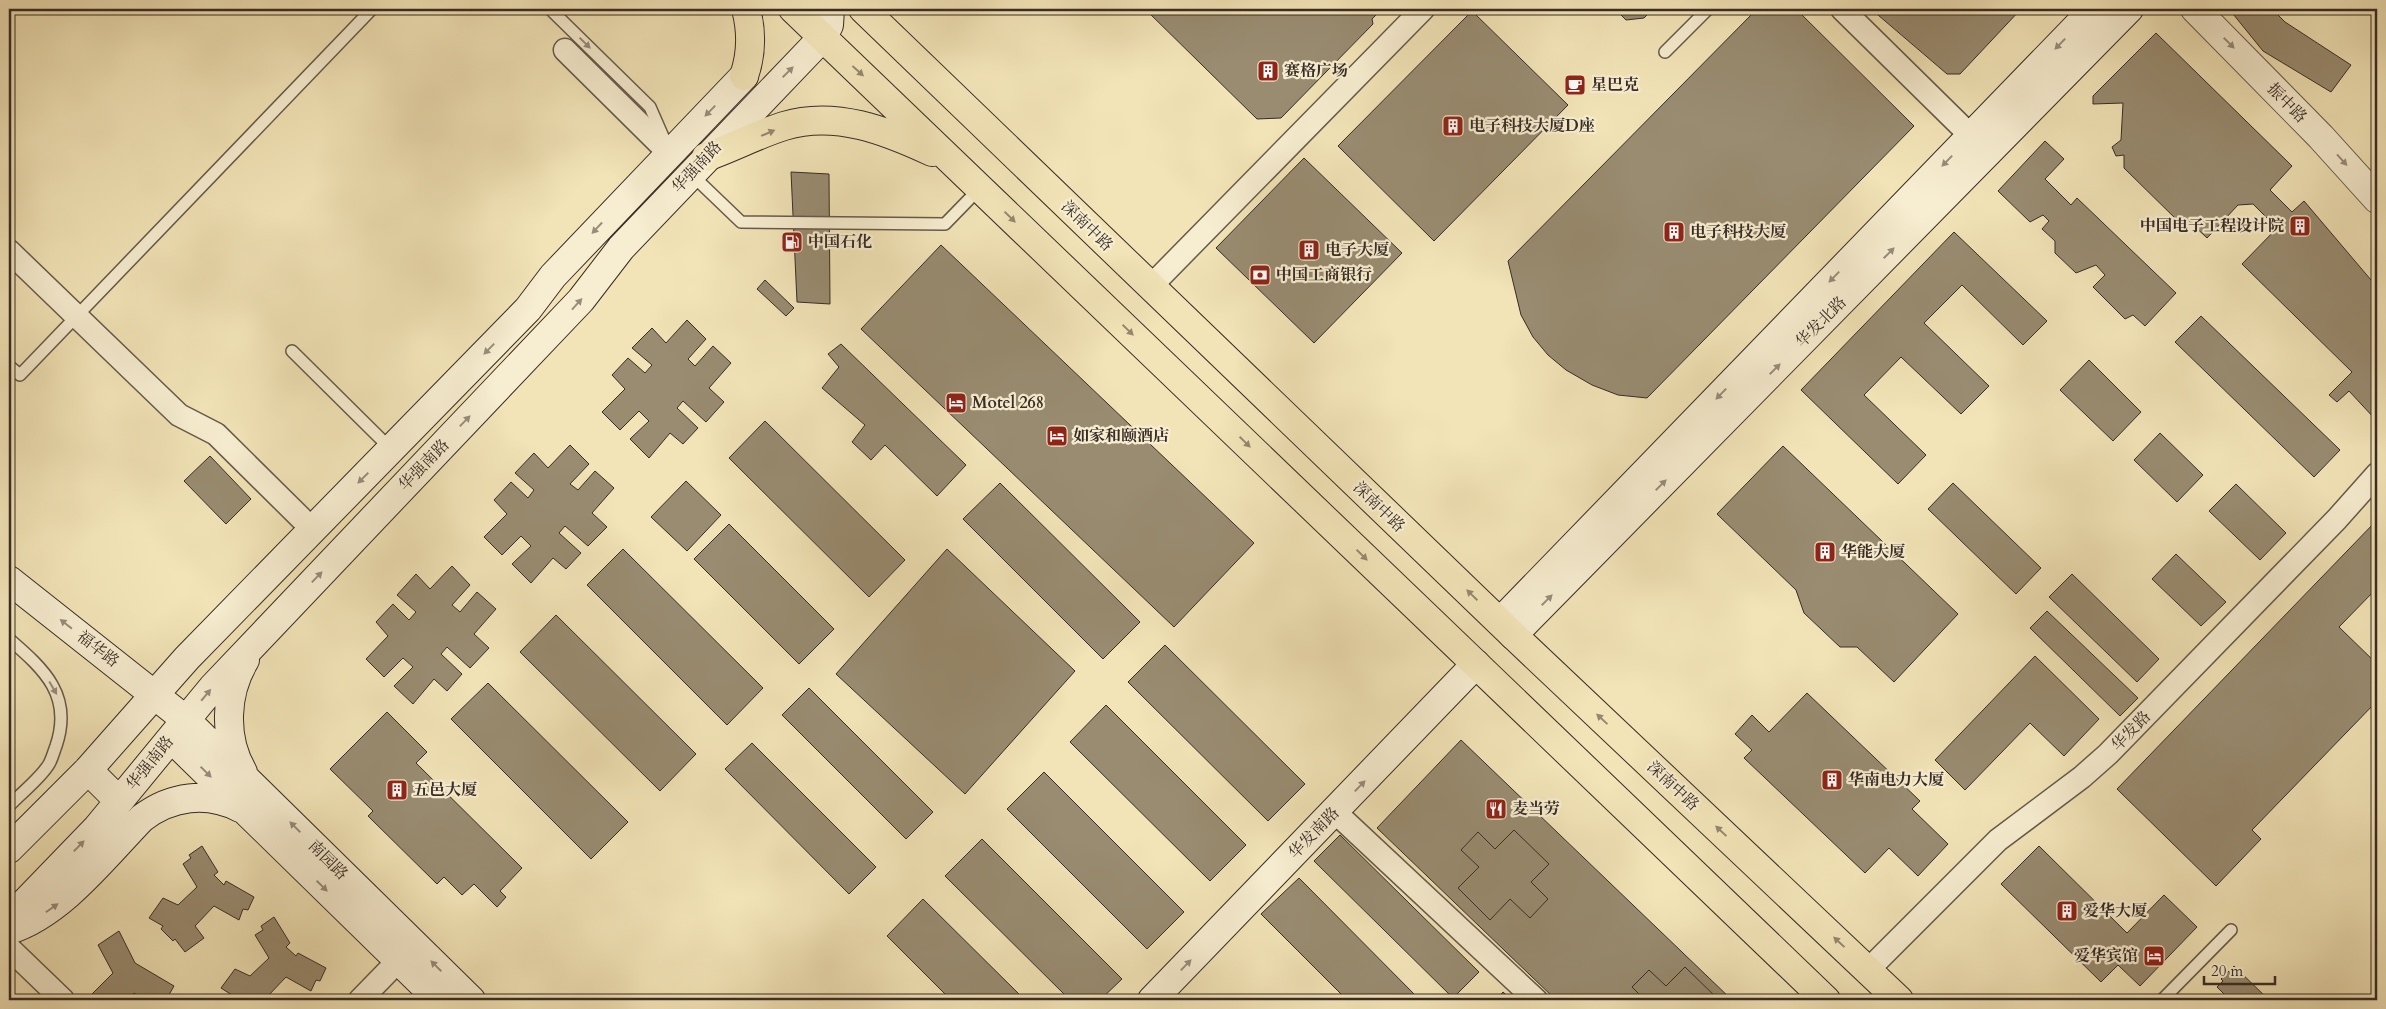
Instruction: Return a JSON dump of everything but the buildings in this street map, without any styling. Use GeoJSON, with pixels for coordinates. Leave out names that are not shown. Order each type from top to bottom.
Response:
{"type":"FeatureCollection","features":[{"type":"Feature","properties":{"kind":"main road","name":"华强南路"},"geometry":{"type":"LineString","coordinates":[[9,849],[88,770],[187,658],[528,309],[553,276],[744,76],[751,49],[750,28],[746,9]]}},
{"type":"Feature","properties":{"kind":"main road"},"geometry":{"type":"LineString","coordinates":[[793,9],[1826,1000]]}},
{"type":"Feature","properties":{"kind":"main road","name":"华强南路"},"geometry":{"type":"LineString","coordinates":[[9,919],[97,828],[213,687],[581,300],[621,248],[822,38],[829,25],[830,9]]}},
{"type":"Feature","properties":{"kind":"main road","name":"深南中路"},"geometry":{"type":"LineString","coordinates":[[863,9],[1507,629],[1899,1000]]}},
{"type":"Feature","properties":{"kind":"main road","name":"华发北路"},"geometry":{"type":"LineString","coordinates":[[1507,629],[1971,136],[2094,9]]}},
{"type":"Feature","properties":{"kind":"main road","name":"华发北路"},"geometry":{"type":"LineString","coordinates":[[1507,629],[2129,9]]}},
{"type":"Feature","properties":{"kind":"main road","name":"振中路"},"geometry":{"type":"LineString","coordinates":[[2195,9],[2321,137],[2377,199]]}},
{"type":"Feature","properties":{"kind":"main road"},"geometry":{"type":"LineString","coordinates":[[698,166],[784,126],[820,119],[863,126],[886,133],[950,160]]}},
{"type":"Feature","properties":{"kind":"main road","name":"福华路"},"geometry":{"type":"LineString","coordinates":[[9,580],[154,694],[179,728]]}},
{"type":"Feature","properties":{"kind":"main road"},"geometry":{"type":"LineString","coordinates":[[251,783],[238,763],[231,740],[229,715],[232,692],[240,668],[255,642]]}},
{"type":"Feature","properties":{"kind":"main road","name":"华发南路"},"geometry":{"type":"LineString","coordinates":[[1152,1000],[1476,664]]}},
{"type":"Feature","properties":{"kind":"main road","name":"南园路"},"geometry":{"type":"LineString","coordinates":[[179,728],[251,783],[471,1000]]}},
{"type":"Feature","properties":{"kind":"main road","name":"南园路"},"geometry":{"type":"LineString","coordinates":[[179,728],[247,812],[440,1000]]}},
{"type":"Feature","properties":{"kind":"main road"},"geometry":{"type":"LineString","coordinates":[[88,770],[120,801]]}},
{"type":"Feature","properties":{"kind":"main road"},"geometry":{"type":"LineString","coordinates":[[9,930],[38,917],[59,903],[142,818],[156,807],[189,798],[210,798],[230,803],[247,812]]}},
{"type":"Feature","properties":{"kind":"street"},"geometry":{"type":"LineString","coordinates":[[1150,287],[1423,9]]}},
{"type":"Feature","properties":{"kind":"street"},"geometry":{"type":"LineString","coordinates":[[1842,9],[1971,136]]}},
{"type":"Feature","properties":{"kind":"street"},"geometry":{"type":"LineString","coordinates":[[565,50],[670,153]]}},
{"type":"Feature","properties":{"kind":"street"},"geometry":{"type":"LineString","coordinates":[[9,251],[178,415],[216,434],[312,529]]}},
{"type":"Feature","properties":{"kind":"street","name":"华发路"},"geometry":{"type":"LineString","coordinates":[[1868,970],[1998,840],[2082,777],[2108,754],[2337,519],[2377,474]]}},
{"type":"Feature","properties":{"kind":"street"},"geometry":{"type":"LineString","coordinates":[[1335,812],[1536,1000]]}},
{"type":"Feature","properties":{"kind":"street"},"geometry":{"type":"LineString","coordinates":[[9,948],[63,1000]]}},
{"type":"Feature","properties":{"kind":"street"},"geometry":{"type":"LineString","coordinates":[[360,1000],[398,960]]}},
{"type":"Feature","properties":{"kind":"lane"},"geometry":{"type":"LineString","coordinates":[[9,366],[20,375],[372,9]]}},
{"type":"Feature","properties":{"kind":"lane"},"geometry":{"type":"LineString","coordinates":[[550,9],[650,107],[670,153]]}},
{"type":"Feature","properties":{"kind":"lane"},"geometry":{"type":"LineString","coordinates":[[1665,52],[1708,9]]}},
{"type":"Feature","properties":{"kind":"lane"},"geometry":{"type":"LineString","coordinates":[[698,166],[741,222],[945,224],[980,188]]}},
{"type":"Feature","properties":{"kind":"lane"},"geometry":{"type":"LineString","coordinates":[[292,351],[391,449]]}},
{"type":"Feature","properties":{"kind":"lane"},"geometry":{"type":"LineString","coordinates":[[9,639],[32,660],[50,682],[58,696],[63,718],[62,730],[49,764],[9,806]]}},
{"type":"Feature","properties":{"kind":"lane"},"geometry":{"type":"LineString","coordinates":[[2162,1000],[2231,930]]}},
{"type":"Feature","properties":{"kind":"place","name":"赛格广场"},"geometry":{"type":"Point","coordinates":[1268,71]}},
{"type":"Feature","properties":{"kind":"place","name":"星巴克"},"geometry":{"type":"Point","coordinates":[1575,85]}},
{"type":"Feature","properties":{"kind":"place","name":"电子科技大厦D座"},"geometry":{"type":"Point","coordinates":[1453,126]}},
{"type":"Feature","properties":{"kind":"place","name":"中国电子工程设计院"},"geometry":{"type":"Point","coordinates":[2300,226]}},
{"type":"Feature","properties":{"kind":"place","name":"电子科技大厦"},"geometry":{"type":"Point","coordinates":[1674,232]}},
{"type":"Feature","properties":{"kind":"place","name":"中国石化"},"geometry":{"type":"Point","coordinates":[792,242]}},
{"type":"Feature","properties":{"kind":"place","name":"电子大厦"},"geometry":{"type":"Point","coordinates":[1309,250]}},
{"type":"Feature","properties":{"kind":"place","name":"中国工商银行"},"geometry":{"type":"Point","coordinates":[1260,275]}},
{"type":"Feature","properties":{"kind":"place","name":"Motel 268"},"geometry":{"type":"Point","coordinates":[956,403]}},
{"type":"Feature","properties":{"kind":"place","name":"如家和颐酒店"},"geometry":{"type":"Point","coordinates":[1057,436]}},
{"type":"Feature","properties":{"kind":"place","name":"华能大厦"},"geometry":{"type":"Point","coordinates":[1825,552]}},
{"type":"Feature","properties":{"kind":"place","name":"华南电力大厦"},"geometry":{"type":"Point","coordinates":[1832,780]}},
{"type":"Feature","properties":{"kind":"place","name":"五邑大厦"},"geometry":{"type":"Point","coordinates":[397,790]}},
{"type":"Feature","properties":{"kind":"place","name":"麦当劳"},"geometry":{"type":"Point","coordinates":[1496,809]}},
{"type":"Feature","properties":{"kind":"place","name":"爱华大厦"},"geometry":{"type":"Point","coordinates":[2067,911]}},
{"type":"Feature","properties":{"kind":"place","name":"爱华宾馆"},"geometry":{"type":"Point","coordinates":[2154,956]}}]}
